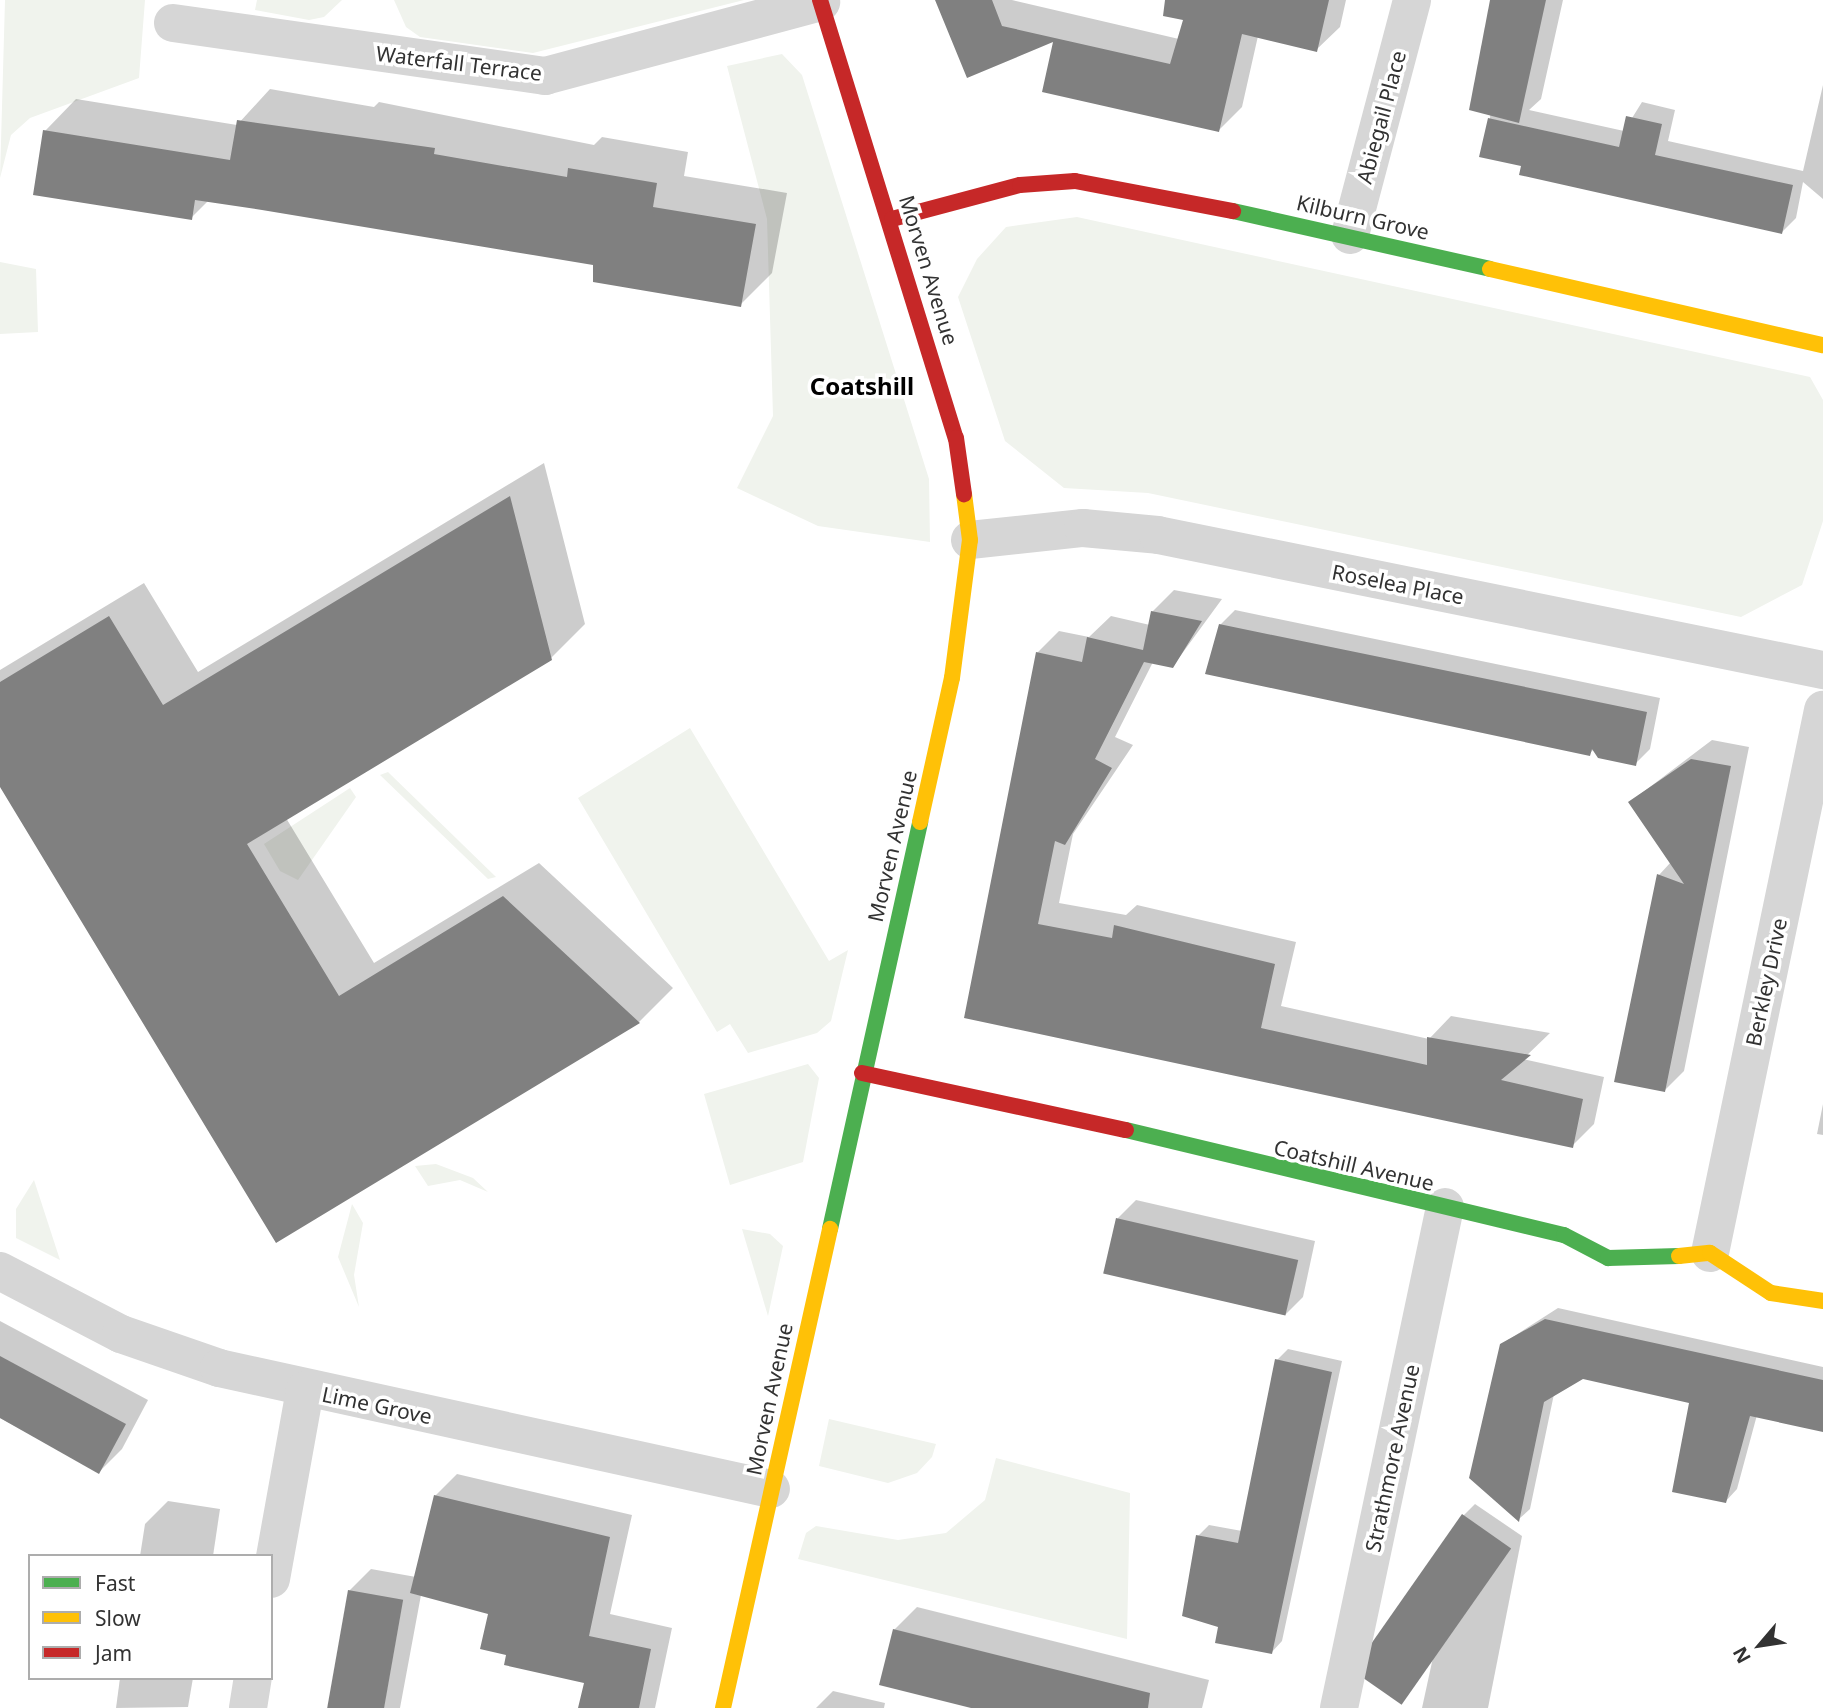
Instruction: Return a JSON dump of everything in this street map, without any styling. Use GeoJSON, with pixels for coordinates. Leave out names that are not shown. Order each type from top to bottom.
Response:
{"type":"FeatureCollection","features":[{"type":"Feature","properties":{"kind":"street","name":"Abiegail Place"},"geometry":{"type":"LineString","coordinates":[[1350,235],[1412,0]]}},
{"type":"Feature","properties":{"kind":"street","name":"Waterfall Terrace"},"geometry":{"type":"LineString","coordinates":[[173,23],[545,76],[821,1]]}},
{"type":"Feature","properties":{"kind":"street","name":"Morven Avenue"},"geometry":{"type":"LineString","coordinates":[[723,1708],[961,631],[970,540],[956,438],[892,219],[821,1]]}},
{"type":"Feature","properties":{"kind":"street","name":"Kilburn Grove"},"geometry":{"type":"LineString","coordinates":[[892,219],[1006,188],[1075,181],[1350,235],[1823,345]]}},
{"type":"Feature","properties":{"kind":"street","name":"Roselea Place"},"geometry":{"type":"LineString","coordinates":[[970,540],[1083,528],[1157,535],[1823,670]]}},
{"type":"Feature","properties":{"kind":"street","name":"Berkley Drive"},"geometry":{"type":"LineString","coordinates":[[1710,1253],[1823,710]]}},
{"type":"Feature","properties":{"kind":"street","name":"Coatshill Avenue"},"geometry":{"type":"LineString","coordinates":[[862,1073],[1217,1150],[1290,1174],[1570,1236],[1590,1251],[1630,1262],[1710,1253]]}},
{"type":"Feature","properties":{"kind":"street","name":"Strathmore Avenue"},"geometry":{"type":"LineString","coordinates":[[1339,1708],[1445,1207]]}},
{"type":"Feature","properties":{"kind":"street"},"geometry":{"type":"LineString","coordinates":[[1710,1253],[1771,1293],[1823,1301]]}},
{"type":"Feature","properties":{"kind":"street","name":"Lime Grove"},"geometry":{"type":"LineString","coordinates":[[0,1271],[171,1353],[305,1390],[771,1489]]}},
{"type":"Feature","properties":{"kind":"street"},"geometry":{"type":"LineString","coordinates":[[273,1568],[305,1390]]}},
{"type":"Feature","properties":{"kind":"street"},"geometry":{"type":"LineString","coordinates":[[248,1708],[253,1680]]}},
{"type":"Feature","properties":{"kind":"shaded area"},"geometry":{"type":"Polygon","coordinates":[[[5,0],[145,0],[139,78],[30,118],[11,135],[0,178],[5,0]]]}},
{"type":"Feature","properties":{"kind":"shaded area"},"geometry":{"type":"Polygon","coordinates":[[[257,0],[342,0],[324,17],[309,20],[255,10],[257,0]]]}},
{"type":"Feature","properties":{"kind":"shaded area"},"geometry":{"type":"Polygon","coordinates":[[[394,0],[744,0],[533,53],[420,37],[406,27],[394,0]]]}},
{"type":"Feature","properties":{"kind":"shaded area"},"geometry":{"type":"Polygon","coordinates":[[[782,54],[802,75],[929,479],[930,542],[818,526],[737,488],[773,416],[767,219],[727,66],[782,54]]]}},
{"type":"Feature","properties":{"kind":"shaded area"},"geometry":{"type":"Polygon","coordinates":[[[1077,217],[1810,377],[1823,400],[1823,521],[1802,585],[1741,617],[1148,493],[1064,488],[1005,441],[958,297],[977,259],[1006,227],[1077,217]]]}},
{"type":"Feature","properties":{"kind":"shaded area"},"geometry":{"type":"Polygon","coordinates":[[[0,262],[36,269],[38,332],[0,334],[0,262]]]}},
{"type":"Feature","properties":{"kind":"shaded area"},"geometry":{"type":"Polygon","coordinates":[[[690,728],[829,961],[848,950],[831,1021],[817,1033],[748,1053],[730,1024],[717,1032],[578,798],[690,728]]]}},
{"type":"Feature","properties":{"kind":"shaded area"},"geometry":{"type":"Polygon","coordinates":[[[388,772],[496,877],[488,879],[380,775],[388,772]]]}},
{"type":"Feature","properties":{"kind":"shaded area"},"geometry":{"type":"Polygon","coordinates":[[[350,788],[356,797],[298,880],[280,871],[264,844],[350,788]]]}},
{"type":"Feature","properties":{"kind":"shaded area"},"geometry":{"type":"Polygon","coordinates":[[[808,1064],[819,1078],[803,1162],[730,1185],[704,1094],[808,1064]]]}},
{"type":"Feature","properties":{"kind":"shaded area"},"geometry":{"type":"Polygon","coordinates":[[[436,1164],[473,1178],[488,1192],[460,1180],[428,1186],[415,1166],[436,1164]]]}},
{"type":"Feature","properties":{"kind":"shaded area"},"geometry":{"type":"Polygon","coordinates":[[[34,1180],[60,1260],[16,1238],[16,1209],[34,1180]]]}},
{"type":"Feature","properties":{"kind":"shaded area"},"geometry":{"type":"Polygon","coordinates":[[[352,1204],[363,1223],[354,1275],[359,1307],[338,1257],[352,1204]]]}},
{"type":"Feature","properties":{"kind":"shaded area"},"geometry":{"type":"Polygon","coordinates":[[[742,1229],[770,1234],[783,1246],[768,1316],[742,1229]]]}},
{"type":"Feature","properties":{"kind":"shaded area"},"geometry":{"type":"Polygon","coordinates":[[[829,1419],[936,1444],[932,1457],[917,1473],[888,1483],[819,1466],[829,1419]]]}},
{"type":"Feature","properties":{"kind":"shaded area"},"geometry":{"type":"Polygon","coordinates":[[[996,1458],[1130,1493],[1127,1639],[798,1559],[806,1533],[816,1526],[898,1540],[946,1533],[985,1500],[996,1458]]]}},
{"type":"Feature","properties":{"kind":"building"},"geometry":{"type":"Polygon","coordinates":[[[935,0],[992,0],[1002,26],[1170,64],[1183,20],[1163,16],[1165,0],[1329,0],[1317,52],[1242,34],[1219,132],[1042,92],[1053,42],[967,78],[935,0]]]}},
{"type":"Feature","properties":{"kind":"building"},"geometry":{"type":"Polygon","coordinates":[[[1490,0],[1546,0],[1519,123],[1469,110],[1490,0]]]}},
{"type":"Feature","properties":{"kind":"building"},"geometry":{"type":"Polygon","coordinates":[[[1626,116],[1662,124],[1655,155],[1793,185],[1782,234],[1519,175],[1521,166],[1479,157],[1488,118],[1619,147],[1626,116]]]}},
{"type":"Feature","properties":{"kind":"building"},"geometry":{"type":"Polygon","coordinates":[[[237,120],[435,148],[434,154],[567,177],[568,168],[657,183],[653,207],[756,224],[741,307],[593,282],[593,265],[262,210],[195,200],[192,220],[33,195],[43,130],[230,160],[237,120]]]}},
{"type":"Feature","properties":{"kind":"building"},"geometry":{"type":"Polygon","coordinates":[[[510,496],[552,660],[247,844],[339,996],[503,896],[640,1023],[276,1243],[0,787],[0,682],[109,616],[163,705],[510,496]]]}},
{"type":"Feature","properties":{"kind":"building"},"geometry":{"type":"Polygon","coordinates":[[[1151,611],[1202,621],[1173,668],[1144,662],[1095,759],[1112,768],[1065,845],[1055,841],[1038,924],[1112,938],[1114,925],[1275,964],[1261,1028],[1427,1065],[1427,1037],[1531,1055],[1501,1080],[1583,1099],[1573,1148],[964,1018],[1036,652],[1082,662],[1087,637],[1143,650],[1151,611]]]}},
{"type":"Feature","properties":{"kind":"building"},"geometry":{"type":"Polygon","coordinates":[[[1219,624],[1647,712],[1636,766],[1598,758],[1592,749],[1590,756],[1205,674],[1219,624]]]}},
{"type":"Feature","properties":{"kind":"building"},"geometry":{"type":"Polygon","coordinates":[[[1691,759],[1731,766],[1665,1092],[1614,1082],[1657,874],[1684,884],[1628,802],[1691,759]]]}},
{"type":"Feature","properties":{"kind":"building"},"geometry":{"type":"Polygon","coordinates":[[[1116,1218],[1298,1260],[1285,1316],[1103,1274],[1116,1218]]]}},
{"type":"Feature","properties":{"kind":"building"},"geometry":{"type":"Polygon","coordinates":[[[1545,1319],[1823,1380],[1823,1432],[1750,1416],[1726,1503],[1672,1492],[1689,1403],[1583,1379],[1544,1402],[1519,1522],[1469,1478],[1500,1344],[1545,1319]]]}},
{"type":"Feature","properties":{"kind":"building"},"geometry":{"type":"Polygon","coordinates":[[[0,1356],[126,1424],[99,1474],[0,1418],[0,1356]]]}},
{"type":"Feature","properties":{"kind":"building"},"geometry":{"type":"Polygon","coordinates":[[[1275,1359],[1332,1372],[1272,1654],[1215,1643],[1218,1627],[1182,1616],[1196,1535],[1238,1543],[1275,1359]]]}},
{"type":"Feature","properties":{"kind":"building"},"geometry":{"type":"Polygon","coordinates":[[[434,1495],[610,1537],[589,1636],[651,1649],[639,1708],[578,1708],[584,1683],[504,1665],[506,1655],[480,1649],[488,1614],[410,1593],[434,1495]]]}},
{"type":"Feature","properties":{"kind":"building"},"geometry":{"type":"Polygon","coordinates":[[[1462,1514],[1511,1548],[1402,1705],[1352,1670],[1462,1514]]]}},
{"type":"Feature","properties":{"kind":"building"},"geometry":{"type":"Polygon","coordinates":[[[348,1590],[403,1600],[384,1708],[327,1708],[348,1590]]]}},
{"type":"Feature","properties":{"kind":"building"},"geometry":{"type":"Polygon","coordinates":[[[893,1629],[1150,1693],[1148,1708],[971,1708],[879,1685],[893,1629]]]}},
{"type":"Feature","properties":{"kind":"traffic: fast"},"geometry":{"type":"LineString","coordinates":[[1233,211],[1490,269]]}},
{"type":"Feature","properties":{"kind":"traffic: fast"},"geometry":{"type":"LineString","coordinates":[[830,1229],[920,822]]}},
{"type":"Feature","properties":{"kind":"traffic: fast"},"geometry":{"type":"LineString","coordinates":[[1126,1130],[1564,1235],[1608,1258],[1679,1256]]}},
{"type":"Feature","properties":{"kind":"traffic: slow"},"geometry":{"type":"LineString","coordinates":[[1490,269],[1823,345]]}},
{"type":"Feature","properties":{"kind":"traffic: slow"},"geometry":{"type":"LineString","coordinates":[[920,822],[952,678],[970,540],[964,494]]}},
{"type":"Feature","properties":{"kind":"traffic: slow"},"geometry":{"type":"LineString","coordinates":[[723,1708],[830,1229]]}},
{"type":"Feature","properties":{"kind":"traffic: slow"},"geometry":{"type":"LineString","coordinates":[[1679,1256],[1710,1253],[1771,1293],[1823,1301]]}},
{"type":"Feature","properties":{"kind":"traffic: jam"},"geometry":{"type":"LineString","coordinates":[[820,0],[956,438],[964,494]]}},
{"type":"Feature","properties":{"kind":"traffic: jam"},"geometry":{"type":"LineString","coordinates":[[892,219],[1020,185],[1075,181],[1233,211]]}},
{"type":"Feature","properties":{"kind":"traffic: jam"},"geometry":{"type":"LineString","coordinates":[[862,1073],[1126,1130]]}},
{"type":"Feature","properties":{"kind":"district","name":"Coatshill"},"geometry":{"type":"Point","coordinates":[862,386]}}]}
